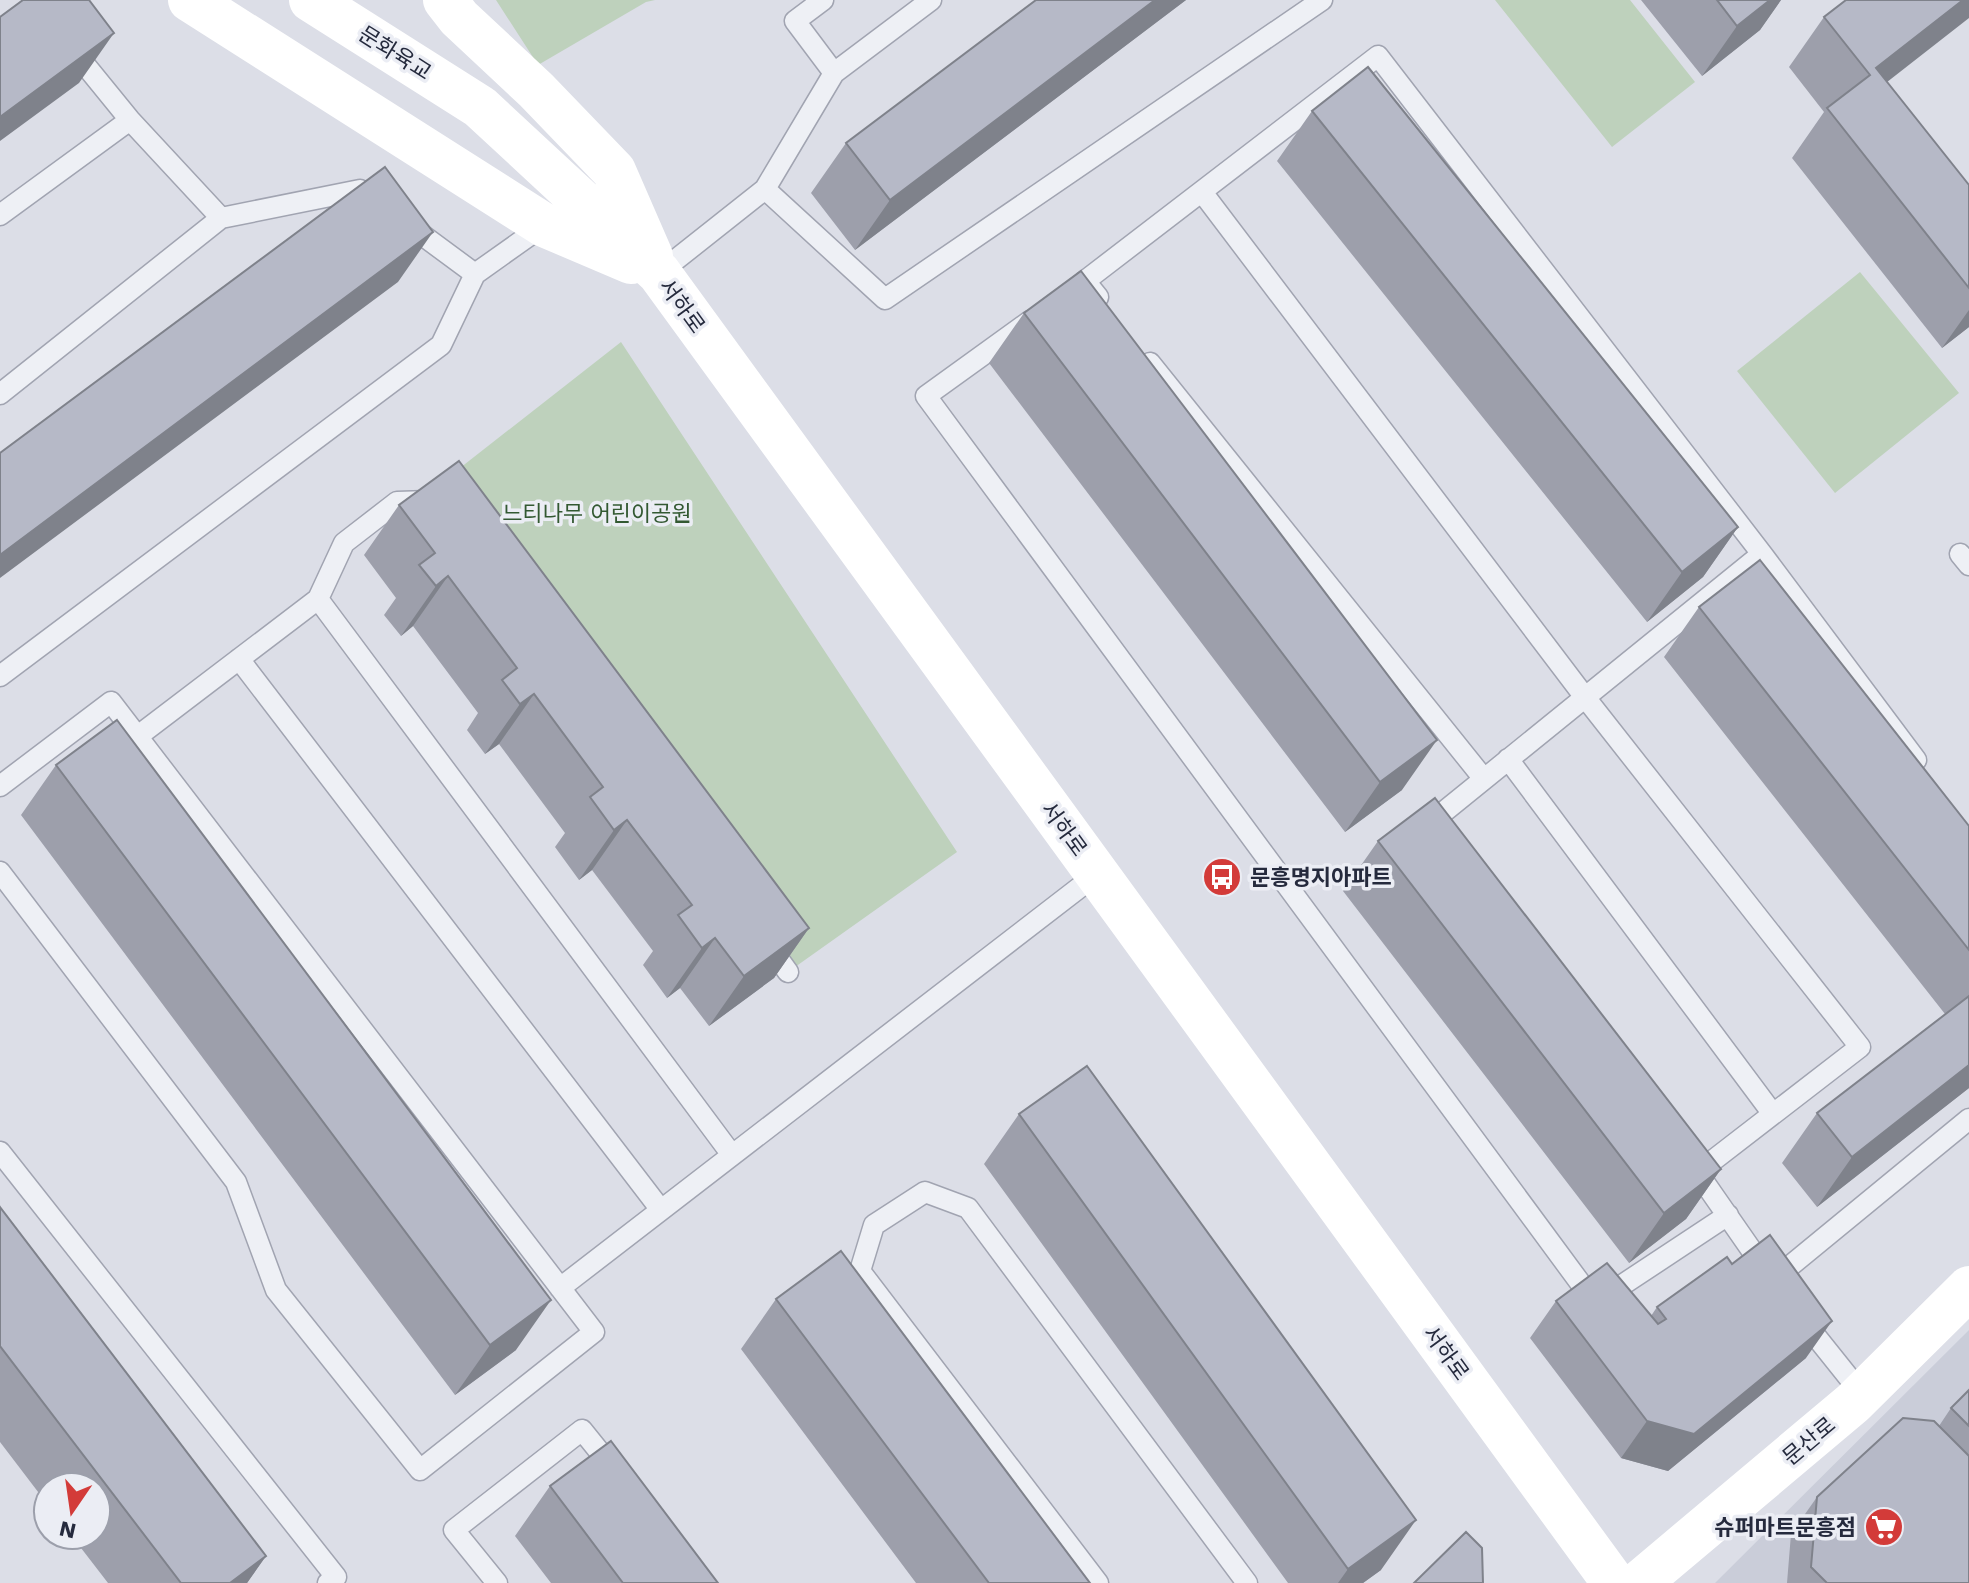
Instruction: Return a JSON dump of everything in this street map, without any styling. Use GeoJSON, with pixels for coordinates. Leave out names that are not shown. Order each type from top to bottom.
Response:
{"type":"FeatureCollection","features":[{"type":"Feature","properties":{"kind":"main road"},"geometry":{"type":"LineString","coordinates":[[190,0],[544,225],[659,273]]}},
{"type":"Feature","properties":{"kind":"main road","name":"문화육교"},"geometry":{"type":"LineString","coordinates":[[311,0],[480,107]]}},
{"type":"Feature","properties":{"kind":"main road"},"geometry":{"type":"LineString","coordinates":[[445,0],[459,18],[536,90],[614,171],[659,273]]}},
{"type":"Feature","properties":{"kind":"main road","name":"서하로"},"geometry":{"type":"LineString","coordinates":[[480,107],[659,273],[1614,1583]]}},
{"type":"Feature","properties":{"kind":"main road","name":"문산로"},"geometry":{"type":"LineString","coordinates":[[1639,1583],[1862,1394],[1969,1288]]}},
{"type":"Feature","properties":{"kind":"lane"},"geometry":{"type":"LineString","coordinates":[[823,0],[795,21],[834,73]]}},
{"type":"Feature","properties":{"kind":"lane"},"geometry":{"type":"LineString","coordinates":[[659,273],[765,189],[834,73],[931,0]]}},
{"type":"Feature","properties":{"kind":"lane"},"geometry":{"type":"LineString","coordinates":[[765,189],[885,299],[1322,0]]}},
{"type":"Feature","properties":{"kind":"lane"},"geometry":{"type":"LineString","coordinates":[[61,36],[130,120],[221,218]]}},
{"type":"Feature","properties":{"kind":"lane"},"geometry":{"type":"LineString","coordinates":[[1115,318],[1078,285],[1378,56],[1762,554],[1931,780]]}},
{"type":"Feature","properties":{"kind":"lane"},"geometry":{"type":"LineString","coordinates":[[0,215],[130,120]]}},
{"type":"Feature","properties":{"kind":"lane"},"geometry":{"type":"LineString","coordinates":[[0,394],[221,218],[360,190],[475,274]]}},
{"type":"Feature","properties":{"kind":"lane"},"geometry":{"type":"LineString","coordinates":[[1202,192],[1584,696],[1860,1047],[1698,1172]]}},
{"type":"Feature","properties":{"kind":"lane"},"geometry":{"type":"LineString","coordinates":[[0,676],[441,345],[475,274],[544,225]]}},
{"type":"Feature","properties":{"kind":"lane"},"geometry":{"type":"LineString","coordinates":[[1048,307],[926,396],[1595,1303],[1728,1215]]}},
{"type":"Feature","properties":{"kind":"lane"},"geometry":{"type":"LineString","coordinates":[[1135,343],[1484,779]]}},
{"type":"Feature","properties":{"kind":"lane"},"geometry":{"type":"LineString","coordinates":[[138,736],[318,599],[344,543],[397,502],[447,500]]}},
{"type":"Feature","properties":{"kind":"lane"},"geometry":{"type":"LineString","coordinates":[[1449,848],[1430,823],[1762,554]]}},
{"type":"Feature","properties":{"kind":"lane"},"geometry":{"type":"LineString","coordinates":[[318,599],[732,1155]]}},
{"type":"Feature","properties":{"kind":"lane"},"geometry":{"type":"LineString","coordinates":[[239,659],[661,1210]]}},
{"type":"Feature","properties":{"kind":"lane"},"geometry":{"type":"LineString","coordinates":[[0,786],[111,702],[594,1332],[420,1470],[276,1290],[236,1182],[0,872]]}},
{"type":"Feature","properties":{"kind":"lane"},"geometry":{"type":"LineString","coordinates":[[1508,759],[1773,1114]]}},
{"type":"Feature","properties":{"kind":"lane"},"geometry":{"type":"LineString","coordinates":[[560,1288],[1097,874]]}},
{"type":"Feature","properties":{"kind":"lane"},"geometry":{"type":"LineString","coordinates":[[751,921],[788,972]]}},
{"type":"Feature","properties":{"kind":"lane"},"geometry":{"type":"LineString","coordinates":[[1781,1291],[1969,1119]]}},
{"type":"Feature","properties":{"kind":"lane"},"geometry":{"type":"LineString","coordinates":[[1679,1147],[1781,1291],[1862,1394]]}},
{"type":"Feature","properties":{"kind":"lane"},"geometry":{"type":"LineString","coordinates":[[0,1152],[336,1577],[328,1583]]}},
{"type":"Feature","properties":{"kind":"lane"},"geometry":{"type":"LineString","coordinates":[[1098,1583],[860,1271],[874,1225],[925,1192],[968,1208],[1247,1583]]}},
{"type":"Feature","properties":{"kind":"lane"},"geometry":{"type":"LineString","coordinates":[[497,1583],[454,1530],[582,1430],[629,1489]]}},
{"type":"Feature","properties":{"kind":"shaded area"},"geometry":{"type":"Polygon","coordinates":[[[1969,1330],[1969,1583],[1715,1583],[1969,1330]]]}},
{"type":"Feature","properties":{"kind":"green space"},"geometry":{"type":"Polygon","coordinates":[[[496,0],[655,0],[646,2],[538,65],[496,0]]]}},
{"type":"Feature","properties":{"kind":"green space"},"geometry":{"type":"Polygon","coordinates":[[[1495,0],[1630,0],[1695,82],[1612,147],[1495,0]]]}},
{"type":"Feature","properties":{"kind":"green space"},"geometry":{"type":"Polygon","coordinates":[[[1860,272],[1959,393],[1835,493],[1737,371],[1860,272]]]}},
{"type":"Feature","properties":{"kind":"green space","name":"느티나무 어린이공원"},"geometry":{"type":"Polygon","coordinates":[[[621,342],[957,852],[788,972],[437,486],[621,342]]]}},
{"type":"Feature","properties":{"kind":"building"},"geometry":{"type":"Polygon","coordinates":[[[23,0],[89,0],[114,33],[0,117],[0,17],[23,0]]]}},
{"type":"Feature","properties":{"kind":"building"},"geometry":{"type":"Polygon","coordinates":[[[1036,0],[1155,0],[890,200],[846,143],[1036,0]]]}},
{"type":"Feature","properties":{"kind":"building"},"geometry":{"type":"Polygon","coordinates":[[[1717,0],[1770,0],[1737,26],[1717,0]]]}},
{"type":"Feature","properties":{"kind":"building"},"geometry":{"type":"Polygon","coordinates":[[[1846,0],[1963,0],[1876,68],[1969,185],[1969,288],[1827,108],[1870,75],[1824,17],[1846,0]]]}},
{"type":"Feature","properties":{"kind":"building"},"geometry":{"type":"Polygon","coordinates":[[[1368,67],[1738,527],[1682,572],[1312,111],[1368,67]]]}},
{"type":"Feature","properties":{"kind":"building"},"geometry":{"type":"Polygon","coordinates":[[[385,167],[433,232],[0,555],[0,453],[385,167]]]}},
{"type":"Feature","properties":{"kind":"building"},"geometry":{"type":"Polygon","coordinates":[[[1081,271],[1437,740],[1380,782],[1024,313],[1081,271]]]}},
{"type":"Feature","properties":{"kind":"building"},"geometry":{"type":"Polygon","coordinates":[[[459,461],[809,928],[744,976],[715,938],[702,948],[678,915],[692,905],[627,820],[614,830],[590,797],[603,787],[534,694],[520,704],[502,680],[517,668],[448,576],[436,586],[419,565],[435,553],[399,505],[459,461]]]}},
{"type":"Feature","properties":{"kind":"building"},"geometry":{"type":"Polygon","coordinates":[[[1760,560],[1969,826],[1969,950],[1699,607],[1760,560]]]}},
{"type":"Feature","properties":{"kind":"building"},"geometry":{"type":"Polygon","coordinates":[[[117,720],[551,1300],[490,1345],[56,765],[117,720]]]}},
{"type":"Feature","properties":{"kind":"building"},"geometry":{"type":"Polygon","coordinates":[[[1435,798],[1721,1169],[1664,1213],[1378,841],[1435,798]]]}},
{"type":"Feature","properties":{"kind":"building"},"geometry":{"type":"Polygon","coordinates":[[[1969,996],[1969,1065],[1852,1157],[1817,1113],[1969,996]]]}},
{"type":"Feature","properties":{"kind":"building"},"geometry":{"type":"Polygon","coordinates":[[[1087,1066],[1416,1520],[1348,1569],[1019,1114],[1087,1066]]]}},
{"type":"Feature","properties":{"kind":"building"},"geometry":{"type":"Polygon","coordinates":[[[0,1207],[266,1556],[230,1583],[181,1583],[112,1493],[112,1471],[95,1471],[0,1346],[0,1207]]]}},
{"type":"Feature","properties":{"kind":"building"},"geometry":{"type":"Polygon","coordinates":[[[1770,1235],[1832,1321],[1694,1434],[1647,1421],[1556,1301],[1607,1263],[1658,1324],[1666,1319],[1657,1307],[1727,1257],[1732,1264],[1770,1235]]]}},
{"type":"Feature","properties":{"kind":"building"},"geometry":{"type":"Polygon","coordinates":[[[841,1251],[1090,1583],[989,1583],[776,1299],[841,1251]]]}},
{"type":"Feature","properties":{"kind":"building"},"geometry":{"type":"Polygon","coordinates":[[[1969,1390],[1969,1426],[1951,1408],[1969,1390]]]}},
{"type":"Feature","properties":{"kind":"building","name":"슈퍼마트문흥점"},"geometry":{"type":"Polygon","coordinates":[[[1903,1418],[1934,1421],[1969,1456],[1969,1583],[1827,1583],[1811,1567],[1817,1497],[1903,1418]]]}},
{"type":"Feature","properties":{"kind":"building"},"geometry":{"type":"Polygon","coordinates":[[[611,1441],[718,1583],[623,1583],[550,1486],[611,1441]]]}},
{"type":"Feature","properties":{"kind":"building"},"geometry":{"type":"Polygon","coordinates":[[[1466,1532],[1482,1548],[1483,1583],[1414,1583],[1466,1532]]]}},
{"type":"Feature","properties":{"kind":"place","name":"문흥명지아파트"},"geometry":{"type":"Point","coordinates":[1222,877]}},
{"type":"Feature","properties":{"kind":"place","name":"슈퍼마트문흥점"},"geometry":{"type":"Point","coordinates":[1884,1527]}}]}
